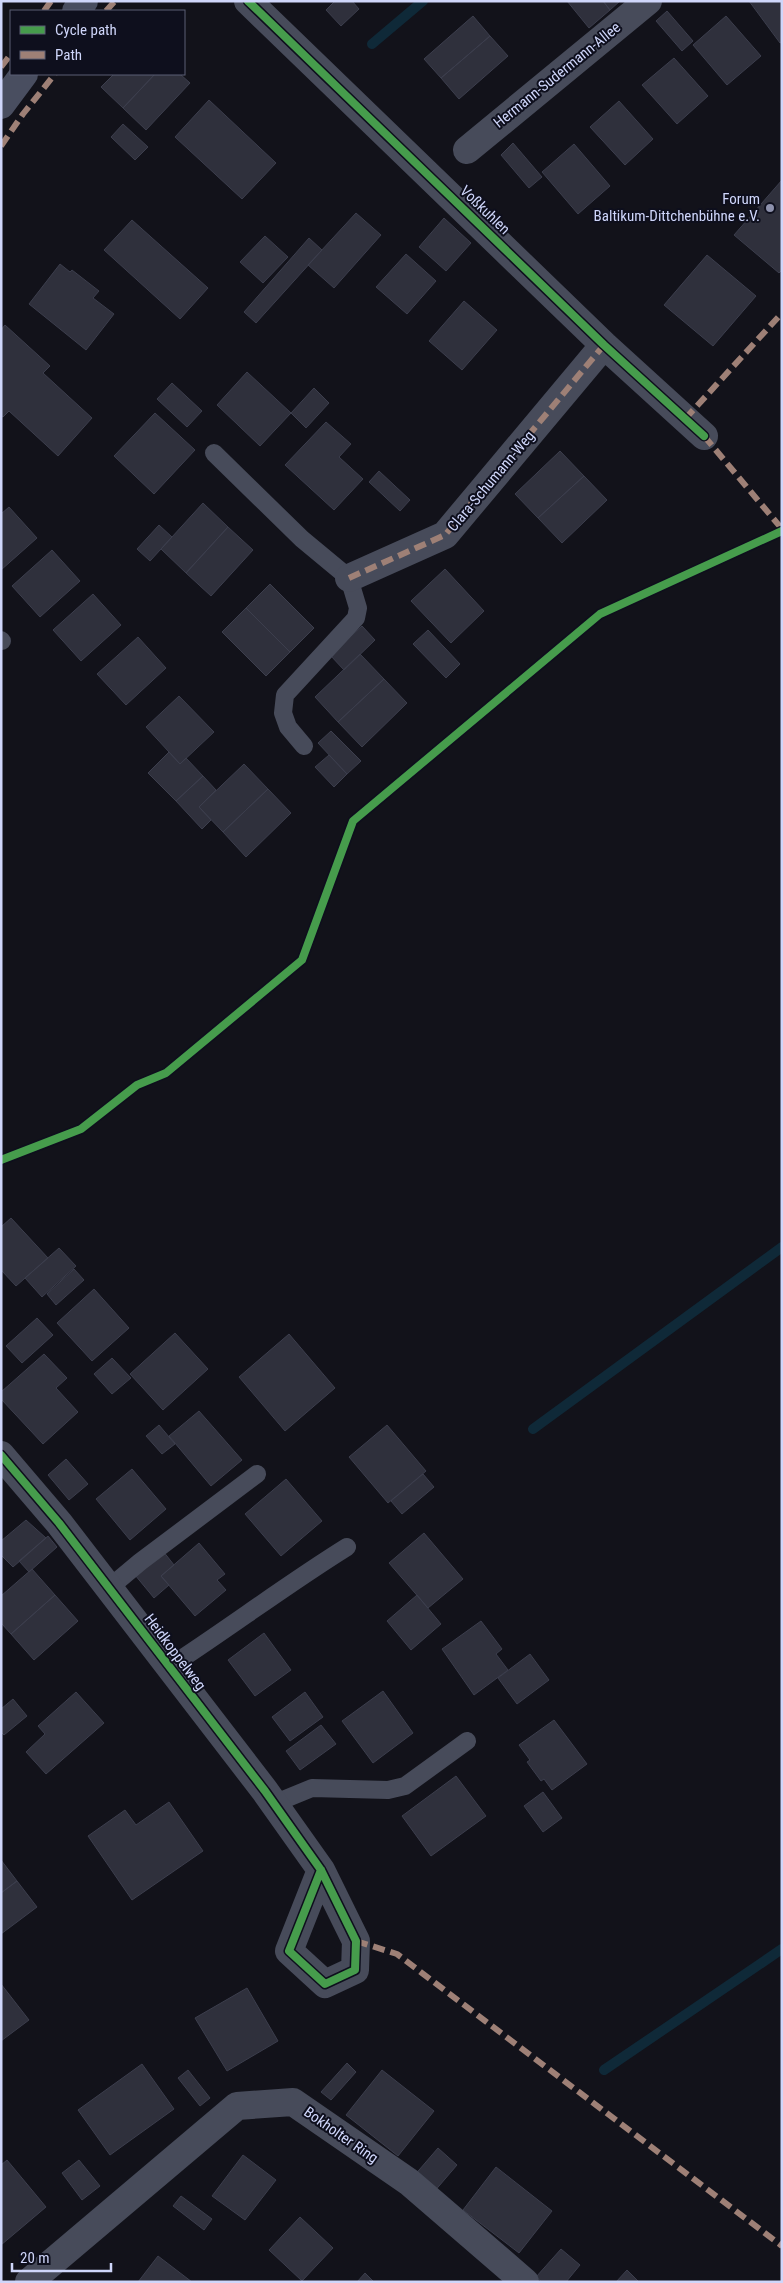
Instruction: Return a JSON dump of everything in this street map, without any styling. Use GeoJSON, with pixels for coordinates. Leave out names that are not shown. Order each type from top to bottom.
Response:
{"type":"FeatureCollection","features":[{"type":"Feature","properties":{"kind":"main road"},"geometry":{"type":"LineString","coordinates":[[1,105],[23,75]]}},
{"type":"Feature","properties":{"kind":"street","name":"Voßkuhlen"},"geometry":{"type":"LineString","coordinates":[[248,1],[604,345],[704,436]]}},
{"type":"Feature","properties":{"kind":"street","name":"Hermann-Sudermann-Allee"},"geometry":{"type":"LineString","coordinates":[[467,150],[648,1]]}},
{"type":"Feature","properties":{"kind":"street","name":"Clara-Schumann-Weg"},"geometry":{"type":"LineString","coordinates":[[349,578],[445,535],[604,345]]}},
{"type":"Feature","properties":{"kind":"street","name":"Heidkoppelweg"},"geometry":{"type":"LineString","coordinates":[[1,1455],[59,1522],[321,1870]]}},
{"type":"Feature","properties":{"kind":"street","name":"Bokholter Ring"},"geometry":{"type":"LineString","coordinates":[[29,2282],[238,2106],[293,2102],[409,2182],[526,2282]]}},
{"type":"Feature","properties":{"kind":"lane"},"geometry":{"type":"LineString","coordinates":[[214,453],[302,539],[349,578],[358,608],[356,618],[285,695],[283,713],[288,728],[304,746]]}},
{"type":"Feature","properties":{"kind":"lane"},"geometry":{"type":"LineString","coordinates":[[109,1588],[140,1562],[257,1474]]}},
{"type":"Feature","properties":{"kind":"lane"},"geometry":{"type":"LineString","coordinates":[[169,1667],[214,1638],[296,1578],[347,1547]]}},
{"type":"Feature","properties":{"kind":"lane"},"geometry":{"type":"LineString","coordinates":[[273,1804],[312,1788],[388,1790],[405,1786],[467,1741]]}},
{"type":"Feature","properties":{"kind":"building"},"geometry":{"type":"Polygon","coordinates":[[[335,1],[352,1],[359,9],[341,26],[326,10],[335,1]]]}},
{"type":"Feature","properties":{"kind":"building"},"geometry":{"type":"Polygon","coordinates":[[[567,1],[603,1],[610,10],[589,28],[567,1]]]}},
{"type":"Feature","properties":{"kind":"building"},"geometry":{"type":"Polygon","coordinates":[[[603,1],[620,1],[610,10],[603,1]]]}},
{"type":"Feature","properties":{"kind":"building"},"geometry":{"type":"Polygon","coordinates":[[[749,1],[782,1],[782,42],[780,43],[749,1]]]}},
{"type":"Feature","properties":{"kind":"building"},"geometry":{"type":"Polygon","coordinates":[[[667,11],[693,41],[682,51],[656,21],[667,11]]]}},
{"type":"Feature","properties":{"kind":"building"},"geometry":{"type":"Polygon","coordinates":[[[473,16],[490,36],[441,78],[424,59],[473,16]]]}},
{"type":"Feature","properties":{"kind":"building"},"geometry":{"type":"Polygon","coordinates":[[[726,16],[761,56],[727,85],[693,45],[726,16]]]}},
{"type":"Feature","properties":{"kind":"building"},"geometry":{"type":"Polygon","coordinates":[[[490,36],[508,56],[459,99],[441,78],[490,36]]]}},
{"type":"Feature","properties":{"kind":"building"},"geometry":{"type":"Polygon","coordinates":[[[674,58],[708,96],[677,124],[642,85],[674,58]]]}},
{"type":"Feature","properties":{"kind":"building"},"geometry":{"type":"Polygon","coordinates":[[[113,75],[154,75],[123,108],[101,87],[113,75]]]}},
{"type":"Feature","properties":{"kind":"building"},"geometry":{"type":"Polygon","coordinates":[[[154,75],[181,75],[190,83],[146,130],[123,108],[154,75]]]}},
{"type":"Feature","properties":{"kind":"building"},"geometry":{"type":"Polygon","coordinates":[[[209,100],[276,163],[242,199],[175,137],[209,100]]]}},
{"type":"Feature","properties":{"kind":"building"},"geometry":{"type":"Polygon","coordinates":[[[619,101],[653,139],[625,165],[590,127],[619,101]]]}},
{"type":"Feature","properties":{"kind":"building"},"geometry":{"type":"Polygon","coordinates":[[[123,124],[148,147],[135,160],[111,137],[123,124]]]}},
{"type":"Feature","properties":{"kind":"building"},"geometry":{"type":"Polygon","coordinates":[[[513,143],[542,177],[529,188],[501,155],[513,143]]]}},
{"type":"Feature","properties":{"kind":"building"},"geometry":{"type":"Polygon","coordinates":[[[574,144],[610,186],[578,214],[542,172],[574,144]]]}},
{"type":"Feature","properties":{"kind":"building","name":"Forum Baltikum-Dittchenbühne e.V."},"geometry":{"type":"Polygon","coordinates":[[[782,180],[782,270],[779,273],[734,235],[782,180]]]}},
{"type":"Feature","properties":{"kind":"building"},"geometry":{"type":"Polygon","coordinates":[[[356,213],[381,235],[334,288],[308,265],[356,213]]]}},
{"type":"Feature","properties":{"kind":"building"},"geometry":{"type":"Polygon","coordinates":[[[444,218],[471,243],[446,271],[419,247],[444,218]]]}},
{"type":"Feature","properties":{"kind":"building"},"geometry":{"type":"Polygon","coordinates":[[[132,220],[208,288],[180,319],[104,250],[132,220]]]}},
{"type":"Feature","properties":{"kind":"building"},"geometry":{"type":"Polygon","coordinates":[[[265,236],[288,257],[263,283],[240,262],[265,236]]]}},
{"type":"Feature","properties":{"kind":"building"},"geometry":{"type":"Polygon","coordinates":[[[309,238],[322,250],[256,323],[244,312],[309,238]]]}},
{"type":"Feature","properties":{"kind":"building"},"geometry":{"type":"Polygon","coordinates":[[[406,254],[436,281],[407,314],[376,287],[406,254]]]}},
{"type":"Feature","properties":{"kind":"building"},"geometry":{"type":"Polygon","coordinates":[[[707,255],[756,296],[713,346],[664,305],[707,255]]]}},
{"type":"Feature","properties":{"kind":"building"},"geometry":{"type":"Polygon","coordinates":[[[60,264],[70,272],[72,270],[99,291],[93,298],[114,314],[86,350],[29,304],[60,264]]]}},
{"type":"Feature","properties":{"kind":"building"},"geometry":{"type":"Polygon","coordinates":[[[464,301],[497,330],[462,370],[429,341],[464,301]]]}},
{"type":"Feature","properties":{"kind":"building"},"geometry":{"type":"Polygon","coordinates":[[[5,325],[50,366],[43,373],[92,418],[58,456],[9,411],[3,417],[1,416],[1,330],[5,325]]]}},
{"type":"Feature","properties":{"kind":"building"},"geometry":{"type":"Polygon","coordinates":[[[247,372],[291,413],[260,446],[217,405],[247,372]]]}},
{"type":"Feature","properties":{"kind":"building"},"geometry":{"type":"Polygon","coordinates":[[[172,383],[202,411],[187,427],[157,399],[172,383]]]}},
{"type":"Feature","properties":{"kind":"building"},"geometry":{"type":"Polygon","coordinates":[[[314,388],[329,403],[306,428],[291,413],[314,388]]]}},
{"type":"Feature","properties":{"kind":"building"},"geometry":{"type":"Polygon","coordinates":[[[155,413],[195,450],[154,494],[114,456],[155,413]]]}},
{"type":"Feature","properties":{"kind":"building"},"geometry":{"type":"Polygon","coordinates":[[[326,422],[351,444],[339,457],[363,479],[334,510],[285,465],[326,422]]]}},
{"type":"Feature","properties":{"kind":"building"},"geometry":{"type":"Polygon","coordinates":[[[560,451],[584,476],[538,518],[515,494],[560,451]]]}},
{"type":"Feature","properties":{"kind":"building"},"geometry":{"type":"Polygon","coordinates":[[[379,471],[410,500],[400,511],[369,482],[379,471]]]}},
{"type":"Feature","properties":{"kind":"building"},"geometry":{"type":"Polygon","coordinates":[[[584,476],[607,500],[562,543],[538,518],[584,476]]]}},
{"type":"Feature","properties":{"kind":"building"},"geometry":{"type":"Polygon","coordinates":[[[203,503],[228,527],[186,573],[161,549],[203,503]]]}},
{"type":"Feature","properties":{"kind":"building"},"geometry":{"type":"Polygon","coordinates":[[[9,507],[37,538],[1,570],[1,514],[9,507]]]}},
{"type":"Feature","properties":{"kind":"building"},"geometry":{"type":"Polygon","coordinates":[[[159,525],[172,537],[150,561],[137,549],[159,525]]]}},
{"type":"Feature","properties":{"kind":"building"},"geometry":{"type":"Polygon","coordinates":[[[228,527],[253,550],[211,596],[186,573],[228,527]]]}},
{"type":"Feature","properties":{"kind":"building"},"geometry":{"type":"Polygon","coordinates":[[[52,550],[80,581],[40,617],[12,586],[52,550]]]}},
{"type":"Feature","properties":{"kind":"building"},"geometry":{"type":"Polygon","coordinates":[[[445,569],[484,611],[451,643],[411,601],[445,569]]]}},
{"type":"Feature","properties":{"kind":"building"},"geometry":{"type":"Polygon","coordinates":[[[270,584],[314,628],[290,652],[246,608],[270,584]]]}},
{"type":"Feature","properties":{"kind":"building"},"geometry":{"type":"Polygon","coordinates":[[[93,594],[121,625],[81,661],[53,630],[93,594]]]}},
{"type":"Feature","properties":{"kind":"building"},"geometry":{"type":"Polygon","coordinates":[[[246,608],[290,652],[266,676],[222,632],[246,608]]]}},
{"type":"Feature","properties":{"kind":"building"},"geometry":{"type":"Polygon","coordinates":[[[362,626],[375,640],[344,670],[330,655],[362,626]]]}},
{"type":"Feature","properties":{"kind":"building"},"geometry":{"type":"Polygon","coordinates":[[[428,630],[460,664],[446,678],[413,644],[428,630]]]}},
{"type":"Feature","properties":{"kind":"building"},"geometry":{"type":"Polygon","coordinates":[[[138,637],[166,668],[126,705],[97,674],[138,637]]]}},
{"type":"Feature","properties":{"kind":"building"},"geometry":{"type":"Polygon","coordinates":[[[360,654],[384,679],[338,722],[315,697],[360,654]]]}},
{"type":"Feature","properties":{"kind":"building"},"geometry":{"type":"Polygon","coordinates":[[[384,679],[407,703],[362,747],[338,722],[384,679]]]}},
{"type":"Feature","properties":{"kind":"building"},"geometry":{"type":"Polygon","coordinates":[[[179,696],[214,732],[180,764],[146,727],[179,696]]]}},
{"type":"Feature","properties":{"kind":"building"},"geometry":{"type":"Polygon","coordinates":[[[331,731],[361,761],[347,774],[318,743],[331,731]]]}},
{"type":"Feature","properties":{"kind":"building"},"geometry":{"type":"Polygon","coordinates":[[[169,752],[180,764],[186,758],[203,776],[176,801],[148,773],[169,752]]]}},
{"type":"Feature","properties":{"kind":"building"},"geometry":{"type":"Polygon","coordinates":[[[329,755],[347,774],[334,787],[315,767],[329,755]]]}},
{"type":"Feature","properties":{"kind":"building"},"geometry":{"type":"Polygon","coordinates":[[[244,764],[268,789],[223,832],[199,807],[244,764]]]}},
{"type":"Feature","properties":{"kind":"building"},"geometry":{"type":"Polygon","coordinates":[[[203,776],[216,790],[199,807],[211,820],[202,829],[176,801],[203,776]]]}},
{"type":"Feature","properties":{"kind":"building"},"geometry":{"type":"Polygon","coordinates":[[[268,789],[291,813],[246,857],[223,832],[268,789]]]}},
{"type":"Feature","properties":{"kind":"building"},"geometry":{"type":"Polygon","coordinates":[[[11,1218],[48,1258],[16,1286],[1,1270],[1,1227],[11,1218]]]}},
{"type":"Feature","properties":{"kind":"building"},"geometry":{"type":"Polygon","coordinates":[[[59,1248],[76,1266],[42,1297],[25,1278],[59,1248]]]}},
{"type":"Feature","properties":{"kind":"building"},"geometry":{"type":"Polygon","coordinates":[[[74,1269],[84,1280],[56,1305],[47,1294],[74,1269]]]}},
{"type":"Feature","properties":{"kind":"building"},"geometry":{"type":"Polygon","coordinates":[[[94,1289],[129,1328],[92,1361],[57,1323],[94,1289]]]}},
{"type":"Feature","properties":{"kind":"building"},"geometry":{"type":"Polygon","coordinates":[[[37,1318],[53,1335],[22,1363],[6,1346],[37,1318]]]}},
{"type":"Feature","properties":{"kind":"building"},"geometry":{"type":"Polygon","coordinates":[[[175,1333],[208,1369],[163,1410],[130,1374],[175,1333]]]}},
{"type":"Feature","properties":{"kind":"building"},"geometry":{"type":"Polygon","coordinates":[[[289,1334],[335,1388],[285,1431],[239,1377],[289,1334]]]}},
{"type":"Feature","properties":{"kind":"building"},"geometry":{"type":"Polygon","coordinates":[[[44,1354],[67,1378],[56,1388],[78,1412],[43,1444],[1,1399],[1,1392],[44,1354]]]}},
{"type":"Feature","properties":{"kind":"building"},"geometry":{"type":"Polygon","coordinates":[[[112,1358],[131,1378],[112,1394],[94,1374],[112,1358]]]}},
{"type":"Feature","properties":{"kind":"building"},"geometry":{"type":"Polygon","coordinates":[[[199,1411],[242,1460],[211,1486],[169,1436],[199,1411]]]}},
{"type":"Feature","properties":{"kind":"building"},"geometry":{"type":"Polygon","coordinates":[[[159,1425],[175,1444],[162,1454],[146,1436],[159,1425]]]}},
{"type":"Feature","properties":{"kind":"building"},"geometry":{"type":"Polygon","coordinates":[[[387,1425],[426,1471],[388,1503],[349,1457],[387,1425]]]}},
{"type":"Feature","properties":{"kind":"building"},"geometry":{"type":"Polygon","coordinates":[[[66,1459],[88,1484],[69,1500],[48,1475],[66,1459]]]}},
{"type":"Feature","properties":{"kind":"building"},"geometry":{"type":"Polygon","coordinates":[[[132,1469],[166,1509],[130,1540],[96,1499],[132,1469]]]}},
{"type":"Feature","properties":{"kind":"building"},"geometry":{"type":"Polygon","coordinates":[[[423,1474],[434,1487],[402,1514],[391,1501],[423,1474]]]}},
{"type":"Feature","properties":{"kind":"building"},"geometry":{"type":"Polygon","coordinates":[[[286,1479],[322,1521],[281,1556],[245,1514],[286,1479]]]}},
{"type":"Feature","properties":{"kind":"building"},"geometry":{"type":"Polygon","coordinates":[[[26,1520],[46,1538],[13,1567],[1,1555],[1,1541],[26,1520]]]}},
{"type":"Feature","properties":{"kind":"building"},"geometry":{"type":"Polygon","coordinates":[[[424,1533],[463,1579],[428,1608],[389,1563],[424,1533]]]}},
{"type":"Feature","properties":{"kind":"building"},"geometry":{"type":"Polygon","coordinates":[[[48,1536],[57,1547],[29,1572],[19,1561],[48,1536]]]}},
{"type":"Feature","properties":{"kind":"building"},"geometry":{"type":"Polygon","coordinates":[[[199,1543],[225,1574],[217,1580],[226,1590],[195,1616],[161,1576],[199,1543]]]}},
{"type":"Feature","properties":{"kind":"building"},"geometry":{"type":"Polygon","coordinates":[[[163,1551],[174,1565],[161,1576],[169,1585],[154,1598],[135,1575],[163,1551]]]}},
{"type":"Feature","properties":{"kind":"building"},"geometry":{"type":"Polygon","coordinates":[[[32,1569],[55,1595],[11,1634],[1,1623],[1,1596],[32,1569]]]}},
{"type":"Feature","properties":{"kind":"building"},"geometry":{"type":"Polygon","coordinates":[[[55,1595],[78,1621],[34,1660],[11,1634],[55,1595]]]}},
{"type":"Feature","properties":{"kind":"building"},"geometry":{"type":"Polygon","coordinates":[[[417,1595],[441,1624],[411,1650],[387,1621],[417,1595]]]}},
{"type":"Feature","properties":{"kind":"building"},"geometry":{"type":"Polygon","coordinates":[[[481,1621],[502,1649],[496,1654],[508,1670],[474,1695],[442,1649],[481,1621]]]}},
{"type":"Feature","properties":{"kind":"building"},"geometry":{"type":"Polygon","coordinates":[[[264,1633],[291,1670],[255,1696],[228,1660],[264,1633]]]}},
{"type":"Feature","properties":{"kind":"building"},"geometry":{"type":"Polygon","coordinates":[[[530,1654],[549,1680],[517,1704],[498,1678],[530,1654]]]}},
{"type":"Feature","properties":{"kind":"building"},"geometry":{"type":"Polygon","coordinates":[[[383,1691],[413,1733],[373,1763],[342,1721],[383,1691]]]}},
{"type":"Feature","properties":{"kind":"building"},"geometry":{"type":"Polygon","coordinates":[[[76,1692],[104,1723],[46,1774],[26,1752],[45,1734],[38,1726],[76,1692]]]}},
{"type":"Feature","properties":{"kind":"building"},"geometry":{"type":"Polygon","coordinates":[[[305,1692],[323,1717],[290,1741],[272,1717],[305,1692]]]}},
{"type":"Feature","properties":{"kind":"building"},"geometry":{"type":"Polygon","coordinates":[[[13,1699],[27,1716],[4,1735],[1,1732],[1,1709],[13,1699]]]}},
{"type":"Feature","properties":{"kind":"building"},"geometry":{"type":"Polygon","coordinates":[[[554,1720],[587,1764],[552,1790],[544,1779],[541,1781],[527,1762],[530,1760],[519,1745],[554,1720]]]}},
{"type":"Feature","properties":{"kind":"building"},"geometry":{"type":"Polygon","coordinates":[[[321,1725],[336,1744],[300,1770],[286,1751],[321,1725]]]}},
{"type":"Feature","properties":{"kind":"building"},"geometry":{"type":"Polygon","coordinates":[[[456,1776],[486,1816],[431,1856],[402,1816],[456,1776]]]}},
{"type":"Feature","properties":{"kind":"building"},"geometry":{"type":"Polygon","coordinates":[[[543,1792],[562,1818],[543,1832],[524,1806],[543,1792]]]}},
{"type":"Feature","properties":{"kind":"building"},"geometry":{"type":"Polygon","coordinates":[[[169,1802],[203,1851],[132,1900],[88,1836],[125,1810],[136,1825],[169,1802]]]}},
{"type":"Feature","properties":{"kind":"building"},"geometry":{"type":"Polygon","coordinates":[[[1,1860],[17,1881],[1,1893],[1,1860]]]}},
{"type":"Feature","properties":{"kind":"building"},"geometry":{"type":"Polygon","coordinates":[[[17,1881],[37,1907],[1,1934],[1,1893],[17,1881]]]}},
{"type":"Feature","properties":{"kind":"building"},"geometry":{"type":"Polygon","coordinates":[[[1,1984],[29,2020],[1,2041],[1,1984]]]}},
{"type":"Feature","properties":{"kind":"building"},"geometry":{"type":"Polygon","coordinates":[[[247,1988],[278,2041],[227,2071],[195,2018],[247,1988]]]}},
{"type":"Feature","properties":{"kind":"building"},"geometry":{"type":"Polygon","coordinates":[[[347,2063],[356,2072],[331,2100],[321,2092],[347,2063]]]}},
{"type":"Feature","properties":{"kind":"building"},"geometry":{"type":"Polygon","coordinates":[[[142,2064],[174,2109],[110,2155],[78,2110],[142,2064]]]}},
{"type":"Feature","properties":{"kind":"building"},"geometry":{"type":"Polygon","coordinates":[[[188,2070],[210,2098],[200,2106],[178,2078],[188,2070]]]}},
{"type":"Feature","properties":{"kind":"building"},"geometry":{"type":"Polygon","coordinates":[[[382,2070],[434,2111],[398,2156],[346,2115],[382,2070]]]}},
{"type":"Feature","properties":{"kind":"building"},"geometry":{"type":"Polygon","coordinates":[[[438,2148],[457,2165],[433,2193],[413,2177],[438,2148]]]}},
{"type":"Feature","properties":{"kind":"building"},"geometry":{"type":"Polygon","coordinates":[[[243,2155],[276,2180],[245,2220],[212,2196],[243,2155]]]}},
{"type":"Feature","properties":{"kind":"building"},"geometry":{"type":"Polygon","coordinates":[[[7,2160],[46,2207],[1,2245],[1,2165],[7,2160]]]}},
{"type":"Feature","properties":{"kind":"building"},"geometry":{"type":"Polygon","coordinates":[[[79,2160],[100,2186],[82,2200],[62,2173],[79,2160]]]}},
{"type":"Feature","properties":{"kind":"building"},"geometry":{"type":"Polygon","coordinates":[[[496,2167],[552,2211],[519,2253],[463,2210],[496,2167]]]}},
{"type":"Feature","properties":{"kind":"building"},"geometry":{"type":"Polygon","coordinates":[[[181,2196],[212,2219],[204,2230],[173,2206],[181,2196]]]}},
{"type":"Feature","properties":{"kind":"building"},"geometry":{"type":"Polygon","coordinates":[[[300,2217],[333,2248],[302,2281],[269,2250],[300,2217]]]}},
{"type":"Feature","properties":{"kind":"building"},"geometry":{"type":"Polygon","coordinates":[[[561,2249],[580,2265],[566,2282],[542,2282],[536,2277],[561,2249]]]}},
{"type":"Feature","properties":{"kind":"building"},"geometry":{"type":"Polygon","coordinates":[[[158,2256],[192,2282],[138,2282],[158,2256]]]}},
{"type":"Feature","properties":{"kind":"building"},"geometry":{"type":"Polygon","coordinates":[[[627,2270],[639,2282],[616,2282],[627,2270]]]}},
{"type":"Feature","properties":{"kind":"building"},"geometry":{"type":"Polygon","coordinates":[[[365,2273],[374,2282],[357,2282],[365,2273]]]}},
{"type":"Feature","properties":{"kind":"waterway"},"geometry":{"type":"LineString","coordinates":[[372,44],[423,1]]}},
{"type":"Feature","properties":{"kind":"waterway"},"geometry":{"type":"LineString","coordinates":[[533,1429],[782,1247]]}},
{"type":"Feature","properties":{"kind":"waterway"},"geometry":{"type":"LineString","coordinates":[[604,2070],[782,1949]]}},
{"type":"Feature","properties":{"kind":"marked path"},"geometry":{"type":"LineString","coordinates":[[45,10],[51,1]]}},
{"type":"Feature","properties":{"kind":"marked path"},"geometry":{"type":"LineString","coordinates":[[107,10],[115,1]]}},
{"type":"Feature","properties":{"kind":"marked path"},"geometry":{"type":"LineString","coordinates":[[1,67],[10,55]]}},
{"type":"Feature","properties":{"kind":"marked path"},"geometry":{"type":"LineString","coordinates":[[1,146],[23,114],[54,75]]}},
{"type":"Feature","properties":{"kind":"marked path"},"geometry":{"type":"LineString","coordinates":[[685,419],[782,313]]}},
{"type":"Feature","properties":{"kind":"marked path"},"geometry":{"type":"LineString","coordinates":[[349,578],[445,535],[604,345]]}},
{"type":"Feature","properties":{"kind":"marked path"},"geometry":{"type":"LineString","coordinates":[[704,436],[782,529]]}},
{"type":"Feature","properties":{"kind":"marked path"},"geometry":{"type":"LineString","coordinates":[[356,1941],[397,1954],[782,2246]]}},
{"type":"Feature","properties":{"kind":"cycle path"},"geometry":{"type":"LineString","coordinates":[[248,1],[604,345],[704,436]]}},
{"type":"Feature","properties":{"kind":"cycle path"},"geometry":{"type":"LineString","coordinates":[[1,1160],[81,1129],[137,1085],[166,1073],[302,960],[353,821],[600,614],[782,531]]}},
{"type":"Feature","properties":{"kind":"cycle path"},"geometry":{"type":"LineString","coordinates":[[1,1455],[59,1523],[265,1791],[321,1870],[356,1941],[355,1970],[325,1984],[289,1951],[321,1870]]}},
{"type":"Feature","properties":{"kind":"place","name":"Forum Baltikum-Dittchenbühne e.V."},"geometry":{"type":"Point","coordinates":[770,208]}}]}
